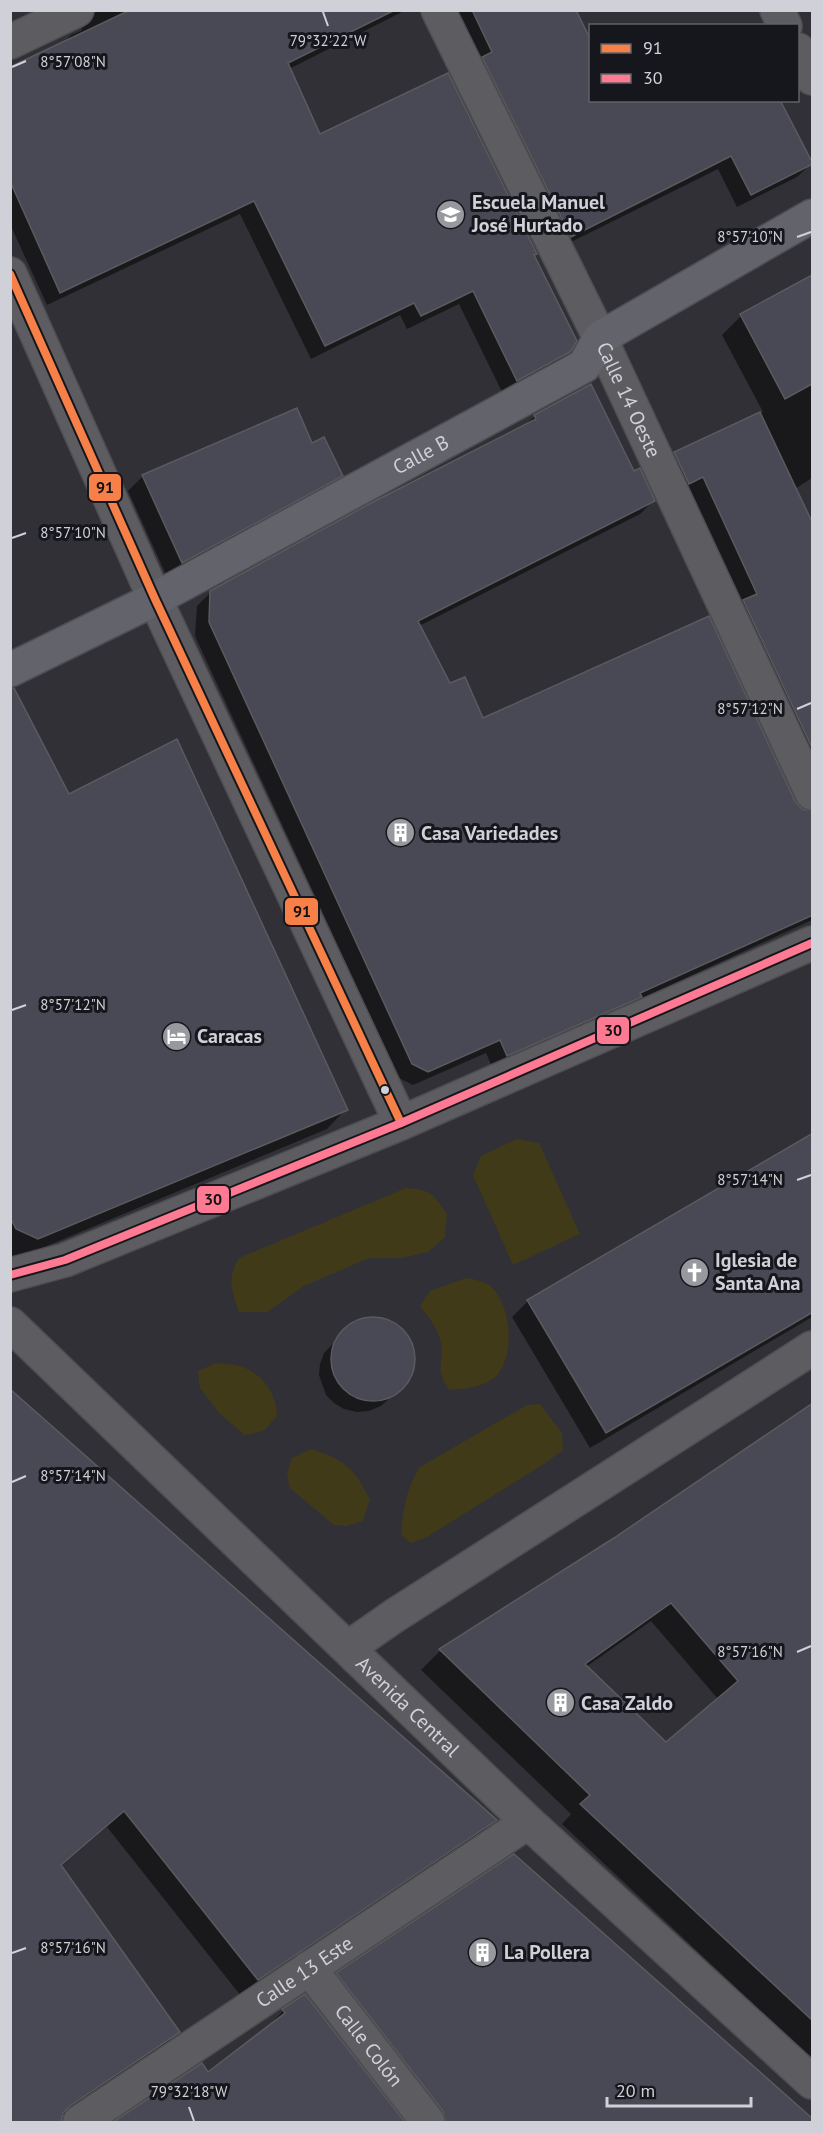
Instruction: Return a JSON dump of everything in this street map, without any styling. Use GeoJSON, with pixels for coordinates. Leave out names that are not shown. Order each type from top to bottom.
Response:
{"type":"FeatureCollection","features":[{"type":"Feature","properties":{"kind":"street"},"geometry":{"type":"LineString","coordinates":[[10,42],[77,10]]}},
{"type":"Feature","properties":{"kind":"street","name":"Calle 14 Oeste"},"geometry":{"type":"LineString","coordinates":[[438,10],[600,338],[813,793]]}},
{"type":"Feature","properties":{"kind":"street"},"geometry":{"type":"LineString","coordinates":[[777,10],[784,24]]}},
{"type":"Feature","properties":{"kind":"street"},"geometry":{"type":"LineString","coordinates":[[799,52],[813,78]]}},
{"type":"Feature","properties":{"kind":"street"},"geometry":{"type":"LineString","coordinates":[[600,338],[813,216]]}},
{"type":"Feature","properties":{"kind":"street"},"geometry":{"type":"LineString","coordinates":[[10,274],[155,599],[401,1123]]}},
{"type":"Feature","properties":{"kind":"street","name":"Calle B"},"geometry":{"type":"LineString","coordinates":[[10,670],[155,599],[584,366],[600,338]]}},
{"type":"Feature","properties":{"kind":"street"},"geometry":{"type":"LineString","coordinates":[[10,1275],[65,1260],[401,1123],[813,943]]}},
{"type":"Feature","properties":{"kind":"street","name":"Avenida Central"},"geometry":{"type":"LineString","coordinates":[[10,1324],[528,1822],[813,2082]]}},
{"type":"Feature","properties":{"kind":"street"},"geometry":{"type":"LineString","coordinates":[[348,1648],[394,1616],[813,1348]]}},
{"type":"Feature","properties":{"kind":"street","name":"Calle 13 Este"},"geometry":{"type":"LineString","coordinates":[[80,2122],[528,1822]]}},
{"type":"Feature","properties":{"kind":"street","name":"Calle Colón"},"geometry":{"type":"LineString","coordinates":[[309,1968],[428,2122]]}},
{"type":"Feature","properties":{"kind":"shaded area"},"geometry":{"type":"Polygon","coordinates":[[[517,1139],[539,1143],[580,1234],[513,1265],[473,1175],[481,1156],[517,1139]]]}},
{"type":"Feature","properties":{"kind":"shaded area"},"geometry":{"type":"Polygon","coordinates":[[[406,1188],[431,1194],[447,1214],[445,1237],[428,1252],[401,1258],[369,1258],[304,1286],[267,1312],[239,1312],[232,1291],[231,1279],[239,1258],[406,1188]]]}},
{"type":"Feature","properties":{"kind":"shaded area"},"geometry":{"type":"Polygon","coordinates":[[[466,1278],[489,1285],[496,1293],[506,1315],[509,1342],[503,1366],[492,1379],[474,1387],[449,1390],[441,1371],[442,1351],[438,1333],[420,1306],[430,1291],[466,1278]]]}},
{"type":"Feature","properties":{"kind":"shaded area"},"geometry":{"type":"Polygon","coordinates":[[[216,1363],[245,1368],[264,1381],[269,1388],[275,1401],[277,1416],[264,1431],[245,1435],[221,1415],[200,1388],[198,1371],[216,1363]]]}},
{"type":"Feature","properties":{"kind":"shaded area"},"geometry":{"type":"Polygon","coordinates":[[[540,1404],[562,1433],[563,1450],[427,1537],[411,1543],[401,1535],[406,1500],[411,1483],[420,1467],[527,1405],[540,1404]]]}},
{"type":"Feature","properties":{"kind":"shaded area"},"geometry":{"type":"Polygon","coordinates":[[[311,1449],[340,1462],[359,1480],[370,1500],[363,1521],[346,1526],[334,1525],[290,1488],[287,1474],[292,1458],[311,1449]]]}},
{"type":"Feature","properties":{"kind":"building"},"geometry":{"type":"Polygon","coordinates":[[[130,10],[395,10],[288,63],[320,134],[448,73],[577,341],[570,352],[517,381],[473,291],[421,316],[414,303],[325,346],[254,201],[60,293],[10,181],[10,67],[130,10]]]}},
{"type":"Feature","properties":{"kind":"building"},"geometry":{"type":"Polygon","coordinates":[[[472,10],[576,10],[589,37],[589,102],[781,102],[813,164],[751,195],[731,156],[571,237],[482,57],[492,52],[472,10]]]}},
{"type":"Feature","properties":{"kind":"building"},"geometry":{"type":"Polygon","coordinates":[[[812,275],[812,384],[785,399],[740,314],[812,275]]]}},
{"type":"Feature","properties":{"kind":"building"},"geometry":{"type":"Polygon","coordinates":[[[591,384],[634,471],[640,468],[655,501],[418,621],[450,683],[465,677],[483,718],[709,616],[795,801],[802,809],[813,811],[813,915],[640,993],[642,997],[507,1056],[500,1040],[428,1072],[412,1064],[209,622],[210,591],[371,503],[536,419],[534,415],[591,384]]]}},
{"type":"Feature","properties":{"kind":"building"},"geometry":{"type":"Polygon","coordinates":[[[297,408],[312,443],[324,437],[343,476],[182,563],[142,475],[297,408]]]}},
{"type":"Feature","properties":{"kind":"building"},"geometry":{"type":"Polygon","coordinates":[[[760,412],[813,524],[813,750],[743,600],[757,594],[703,477],[689,484],[674,452],[760,412]]]}},
{"type":"Feature","properties":{"kind":"building"},"geometry":{"type":"Polygon","coordinates":[[[10,688],[14,688],[69,794],[177,739],[348,1110],[38,1239],[16,1229],[10,1217],[10,688]]]}},
{"type":"Feature","properties":{"kind":"building","name":"Iglesia de Santa Ana"},"geometry":{"type":"Polygon","coordinates":[[[813,1133],[813,1312],[606,1433],[527,1300],[813,1133]]]}},
{"type":"Feature","properties":{"kind":"building"},"geometry":{"type":"Polygon","coordinates":[[[373,1317],[396,1324],[408,1336],[415,1359],[408,1382],[396,1394],[373,1401],[350,1394],[338,1382],[331,1359],[338,1336],[350,1324],[373,1317]]]}},
{"type":"Feature","properties":{"kind":"building"},"geometry":{"type":"Polygon","coordinates":[[[10,1389],[497,1820],[258,1980],[124,1811],[61,1865],[180,2032],[70,2106],[63,2113],[61,2122],[10,2122],[10,1389]]]}},
{"type":"Feature","properties":{"kind":"building"},"geometry":{"type":"Polygon","coordinates":[[[813,1403],[813,2021],[580,1804],[590,1795],[439,1649],[614,1538],[813,1403]],[[671,1603],[585,1664],[666,1742],[738,1681],[671,1603]]]}},
{"type":"Feature","properties":{"kind":"building"},"geometry":{"type":"Polygon","coordinates":[[[514,1854],[813,2119],[813,2122],[446,2122],[443,2111],[336,1973],[514,1854]]]}},
{"type":"Feature","properties":{"kind":"building"},"geometry":{"type":"Polygon","coordinates":[[[305,1994],[405,2122],[113,2122],[202,2063],[208,2072],[285,2013],[282,2009],[305,1994]]]}},
{"type":"Feature","properties":{"kind":"transit line","name":"91"},"geometry":{"type":"LineString","coordinates":[[10,274],[155,599],[401,1123]]}},
{"type":"Feature","properties":{"kind":"transit line","name":"30"},"geometry":{"type":"LineString","coordinates":[[10,1275],[65,1260],[401,1123],[812,943]]}},
{"type":"Feature","properties":{"kind":"place","name":"Escuela Manuel José Hurtado"},"geometry":{"type":"Point","coordinates":[451,214]}},
{"type":"Feature","properties":{"kind":"place","name":"Casa Variedades"},"geometry":{"type":"Point","coordinates":[400,833]}},
{"type":"Feature","properties":{"kind":"place","name":"Caracas"},"geometry":{"type":"Point","coordinates":[176,1036]}},
{"type":"Feature","properties":{"kind":"place","name":"Iglesia de Santa Ana"},"geometry":{"type":"Point","coordinates":[694,1272]}},
{"type":"Feature","properties":{"kind":"place","name":"Casa Zaldo"},"geometry":{"type":"Point","coordinates":[560,1703]}},
{"type":"Feature","properties":{"kind":"place","name":"La Pollera"},"geometry":{"type":"Point","coordinates":[483,1952]}}]}
